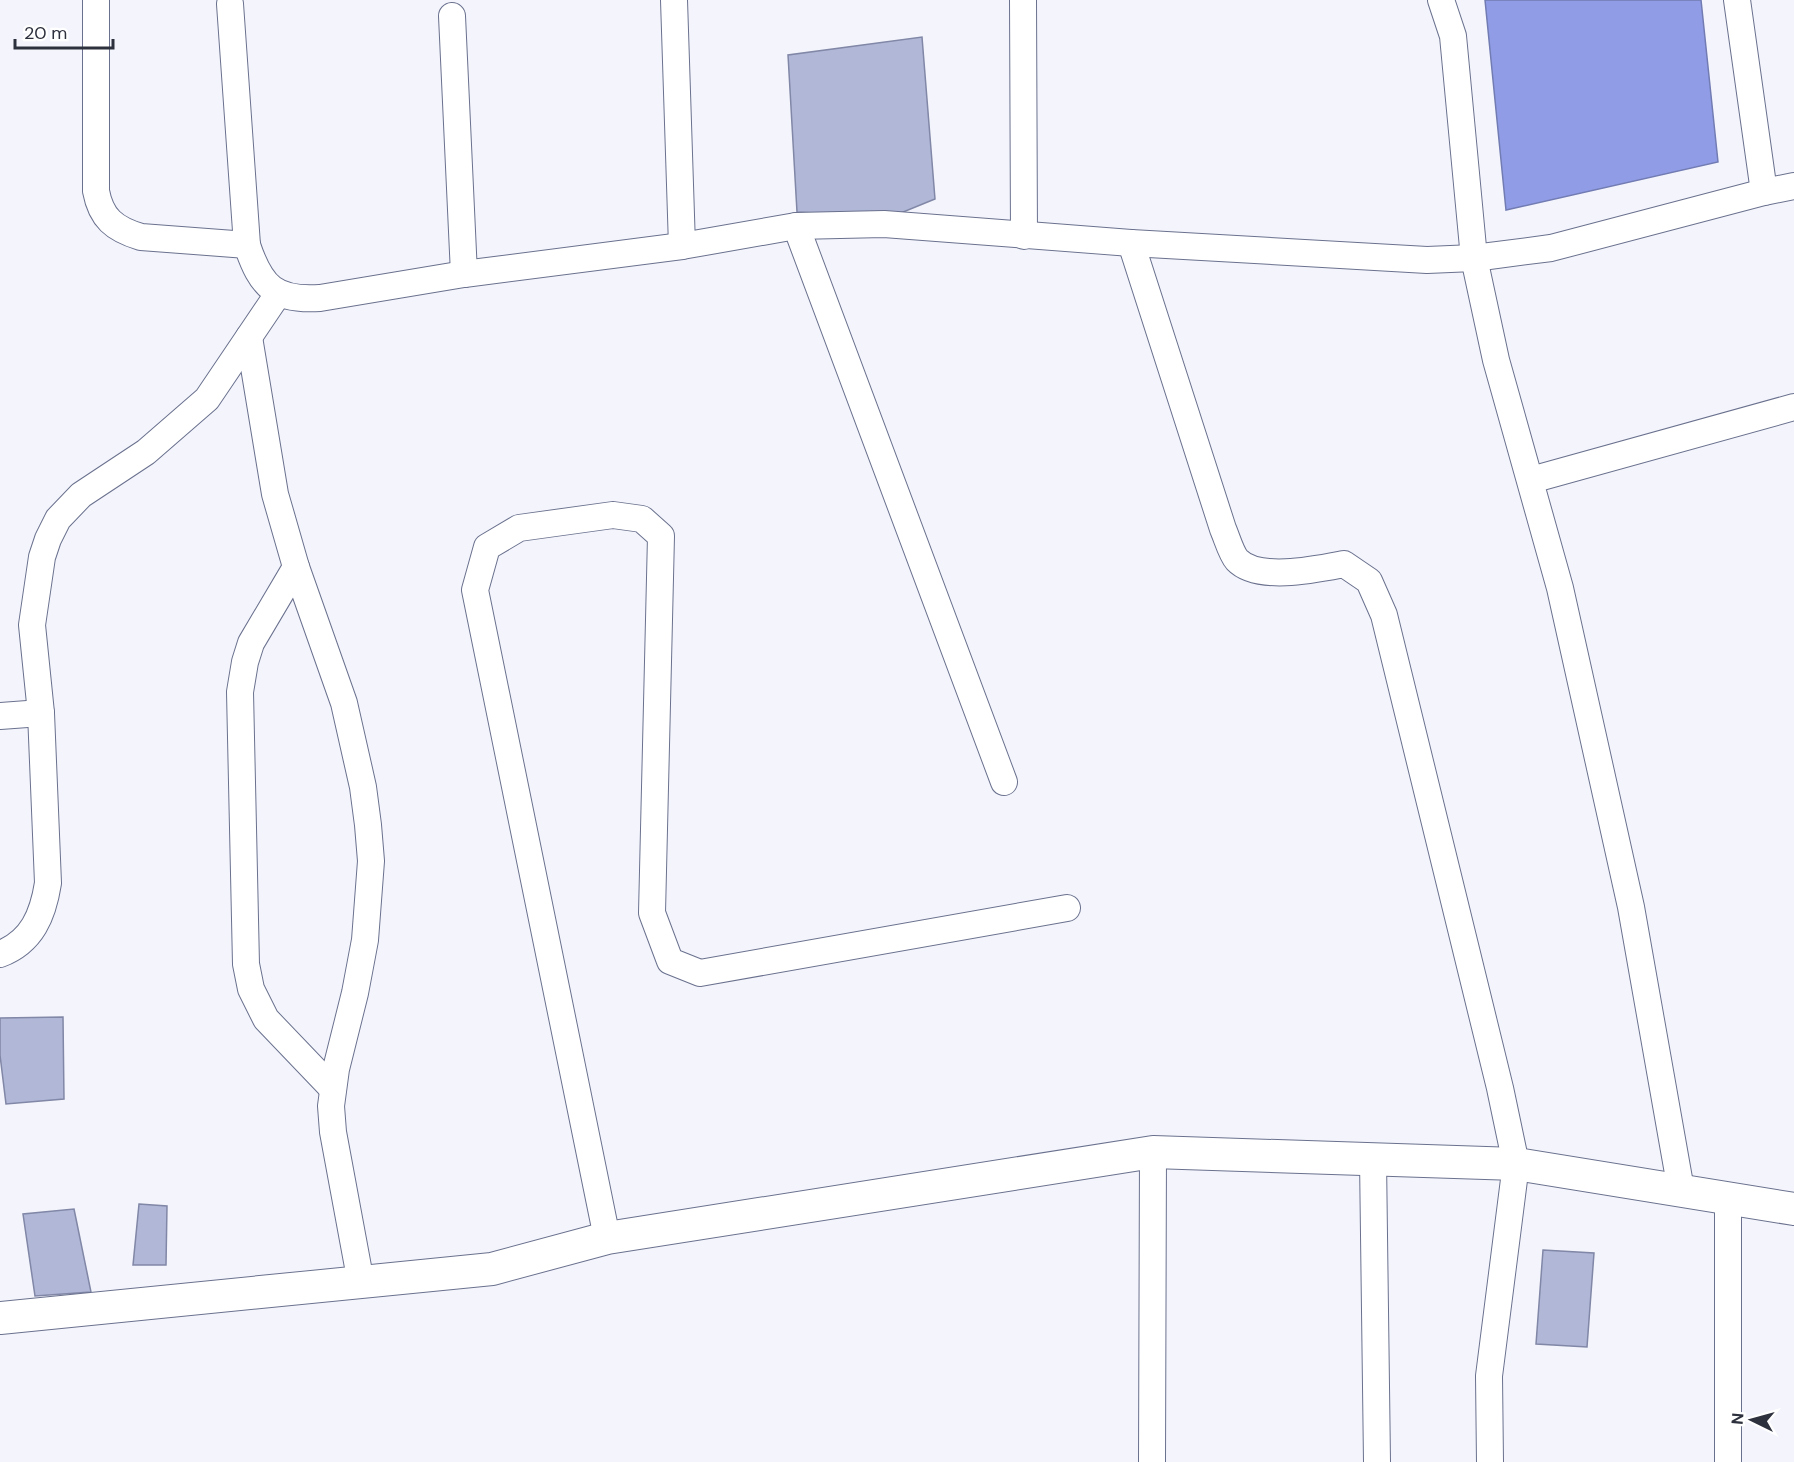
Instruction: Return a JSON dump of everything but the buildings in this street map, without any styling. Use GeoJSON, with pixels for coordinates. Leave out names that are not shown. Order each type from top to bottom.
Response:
{"type":"FeatureCollection","features":[{"type":"Feature","properties":{"kind":"street"},"geometry":{"type":"LineString","coordinates":[[96,0],[96,190],[99,205],[114,225],[125,233],[141,237],[247,245]]}},
{"type":"Feature","properties":{"kind":"street"},"geometry":{"type":"LineString","coordinates":[[674,0],[682,246]]}},
{"type":"Feature","properties":{"kind":"street"},"geometry":{"type":"LineString","coordinates":[[1023,0],[1024,236]]}},
{"type":"Feature","properties":{"kind":"street"},"geometry":{"type":"LineString","coordinates":[[1441,0],[1453,36],[1474,258],[1496,360],[1560,588],[1631,907],[1681,1190]]}},
{"type":"Feature","properties":{"kind":"street"},"geometry":{"type":"LineString","coordinates":[[1737,0],[1764,192]]}},
{"type":"Feature","properties":{"kind":"street"},"geometry":{"type":"LineString","coordinates":[[230,4],[247,245],[252,260],[265,282],[278,294],[298,300],[464,274],[682,246],[796,226],[884,224],[1131,243],[1427,260],[1474,258],[1551,248],[1794,186]]}},
{"type":"Feature","properties":{"kind":"street"},"geometry":{"type":"LineString","coordinates":[[452,15],[464,274]]}},
{"type":"Feature","properties":{"kind":"street"},"geometry":{"type":"LineString","coordinates":[[796,226],[1004,782]]}},
{"type":"Feature","properties":{"kind":"street"},"geometry":{"type":"LineString","coordinates":[[1131,243],[1223,529],[1237,560],[1259,571],[1307,571],[1344,564],[1369,581],[1384,615],[1500,1088],[1516,1164],[1489,1376],[1490,1462]]}},
{"type":"Feature","properties":{"kind":"street"},"geometry":{"type":"LineString","coordinates":[[0,954],[16,947],[36,924],[45,906],[48,883],[41,713],[32,625],[42,557],[58,519],[81,495],[146,452],[207,399],[278,294]]}},
{"type":"Feature","properties":{"kind":"street"},"geometry":{"type":"LineString","coordinates":[[249,337],[275,494],[296,567],[344,703],[361,776],[368,825],[371,861],[365,940],[332,1088],[331,1106],[333,1132],[362,1283]]}},
{"type":"Feature","properties":{"kind":"street"},"geometry":{"type":"LineString","coordinates":[[1531,480],[1794,407]]}},
{"type":"Feature","properties":{"kind":"street"},"geometry":{"type":"LineString","coordinates":[[607,1238],[475,590],[487,547],[519,528],[613,515],[642,519],[661,536],[652,913],[670,961],[700,973],[1067,908]]}},
{"type":"Feature","properties":{"kind":"street"},"geometry":{"type":"LineString","coordinates":[[296,567],[251,643],[240,692],[246,964],[251,988],[266,1019],[332,1088]]}},
{"type":"Feature","properties":{"kind":"street"},"geometry":{"type":"LineString","coordinates":[[0,716],[41,713]]}},
{"type":"Feature","properties":{"kind":"street"},"geometry":{"type":"LineString","coordinates":[[1152,1462],[1153,1152]]}},
{"type":"Feature","properties":{"kind":"street"},"geometry":{"type":"LineString","coordinates":[[0,1318],[492,1269],[607,1238],[1153,1152],[1516,1164],[1794,1209]]}},
{"type":"Feature","properties":{"kind":"street"},"geometry":{"type":"LineString","coordinates":[[1373,1159],[1377,1462]]}},
{"type":"Feature","properties":{"kind":"street"},"geometry":{"type":"LineString","coordinates":[[1728,1198],[1728,1462]]}},
{"type":"Feature","properties":{"kind":"water"},"geometry":{"type":"Polygon","coordinates":[[[1485,0],[1701,0],[1718,162],[1506,210],[1485,0]]]}}]}
